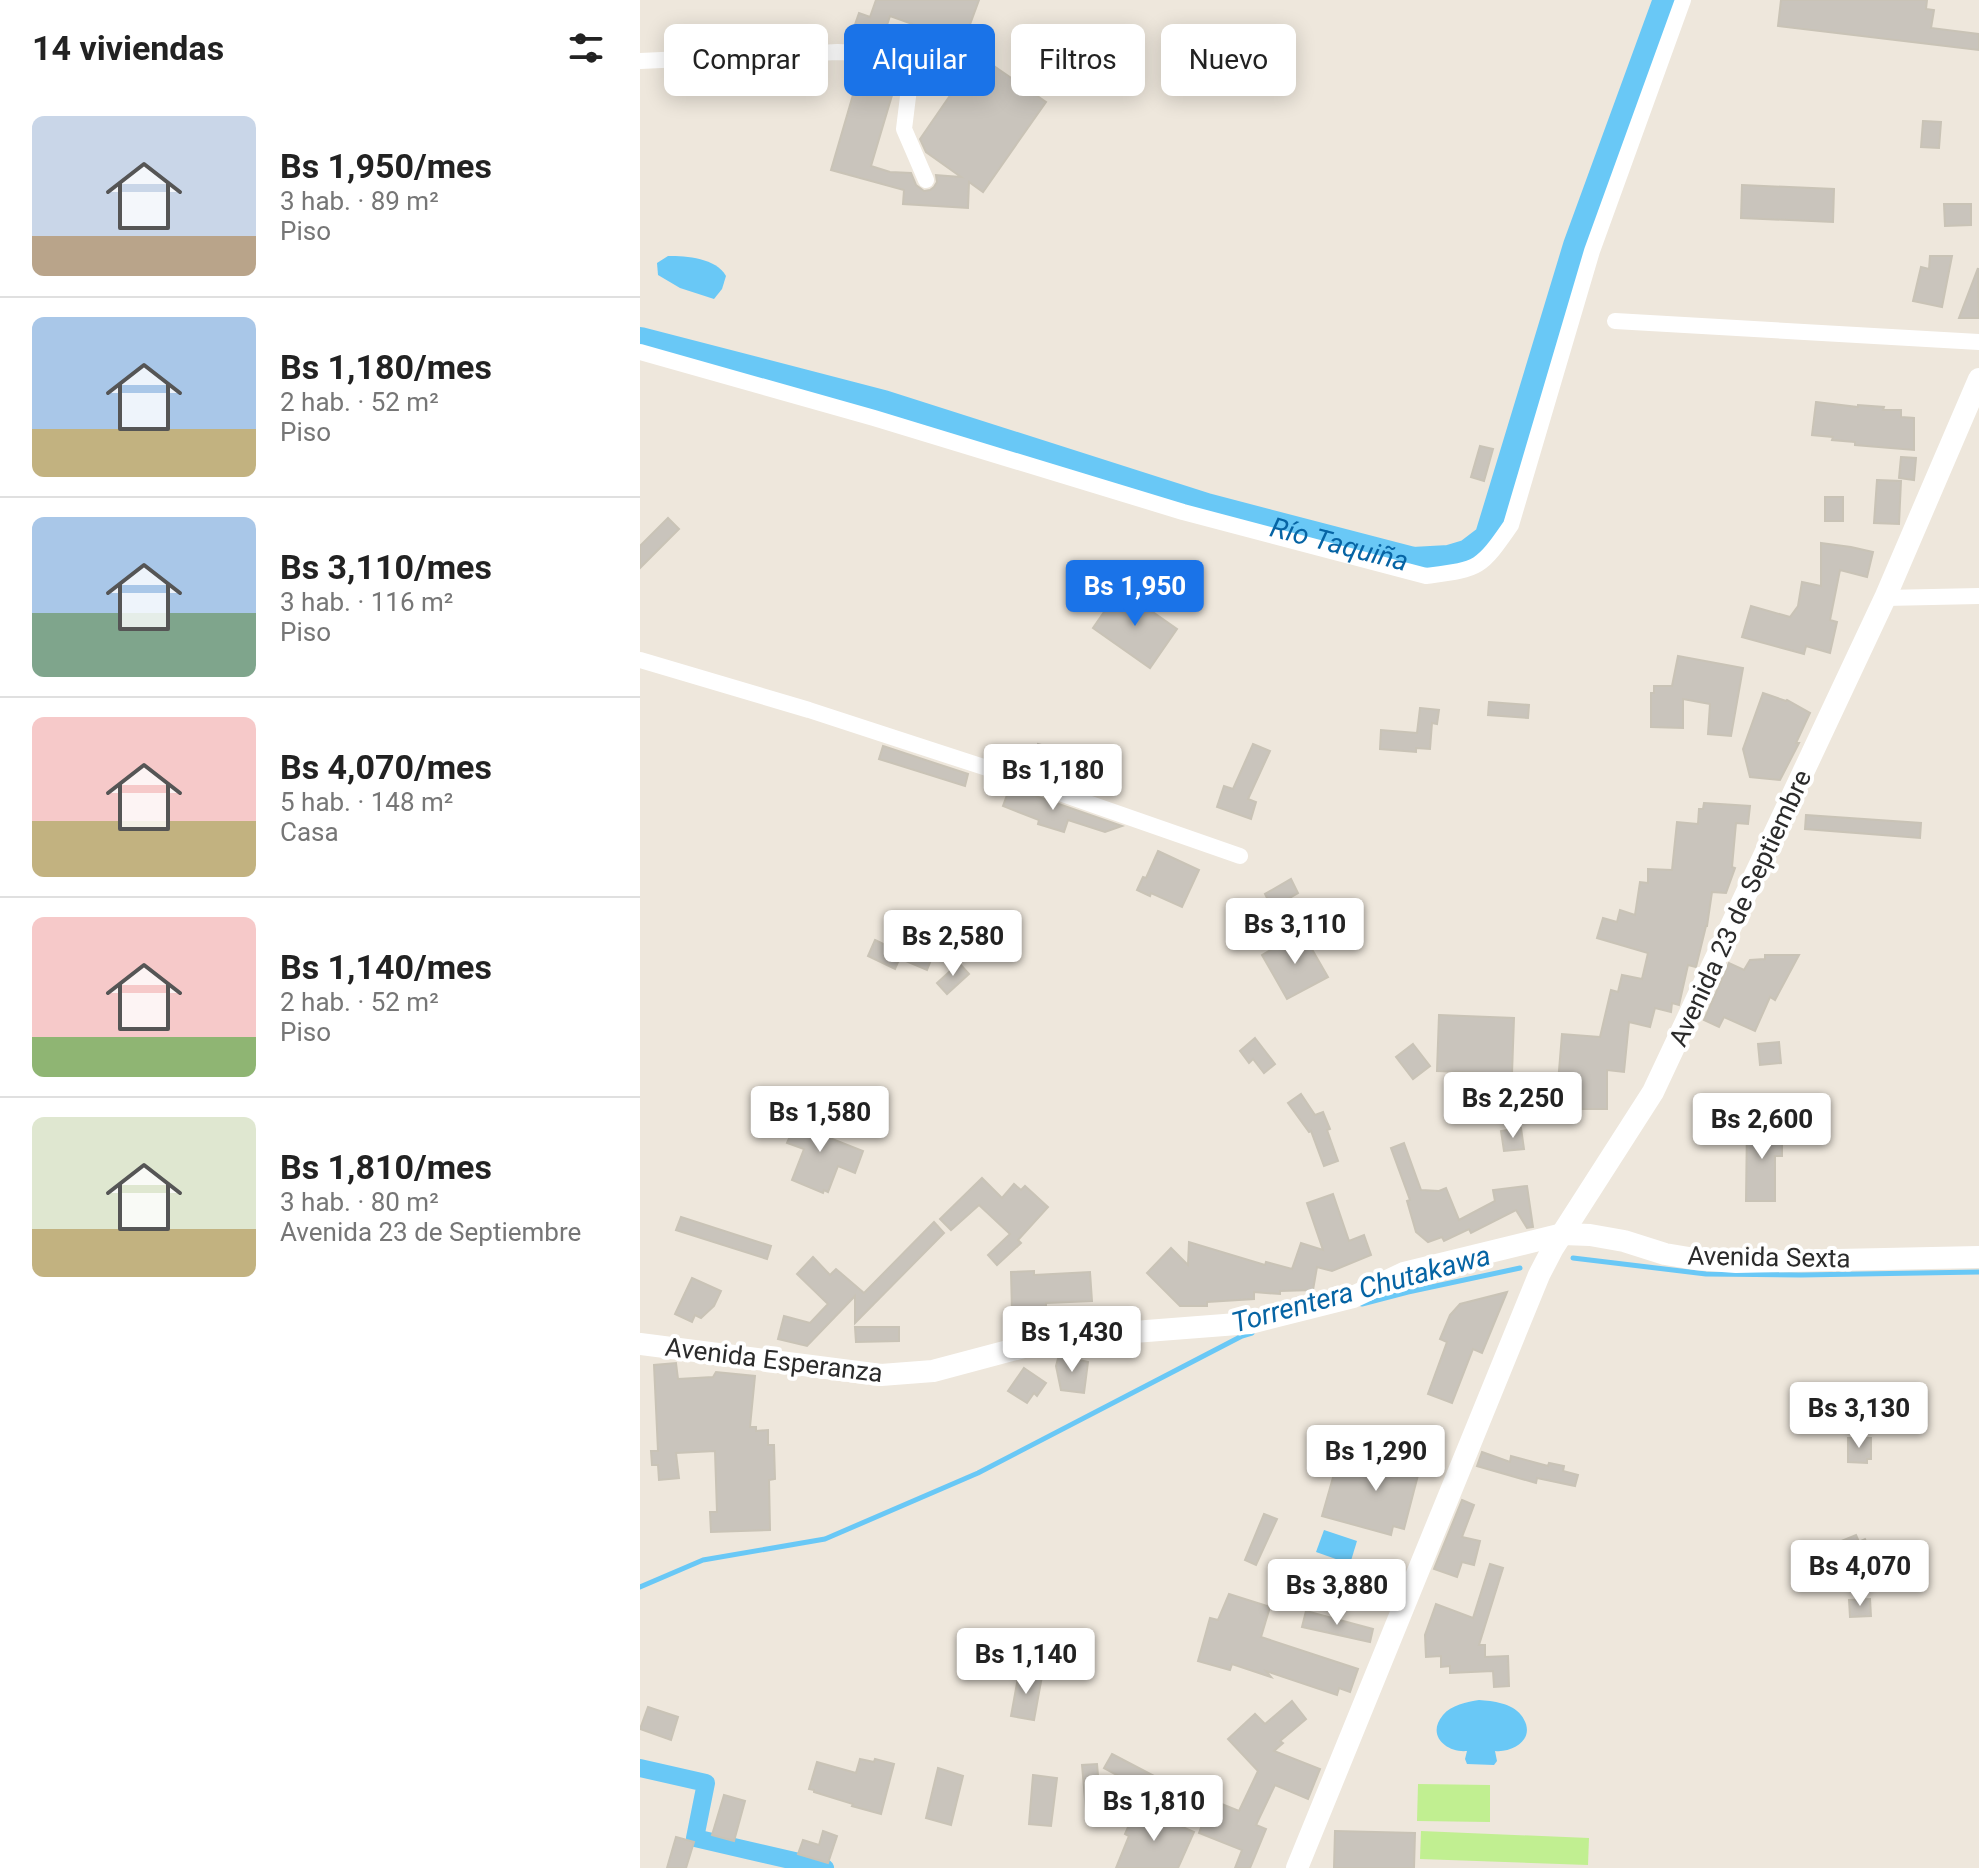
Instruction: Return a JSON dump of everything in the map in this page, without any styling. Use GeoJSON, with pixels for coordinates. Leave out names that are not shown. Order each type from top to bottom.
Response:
{"type":"FeatureCollection","features":[{"type":"Feature","properties":{"kind":"main road","name":"Avenida 23 de Septiembre"},"geometry":{"type":"LineString","coordinates":[[1297,1868],[1539,1275],[1653,1092],[1885,598],[1979,379]]}},
{"type":"Feature","properties":{"kind":"main road","name":"Avenida Sexta"},"geometry":{"type":"LineString","coordinates":[[1558,1241],[1590,1235],[1665,1254],[1736,1262],[1979,1257]]}},
{"type":"Feature","properties":{"kind":"main road","name":"Avenida Esperanza"},"geometry":{"type":"LineString","coordinates":[[640,1344],[881,1375],[933,1371],[1050,1340],[1250,1323],[1353,1297],[1404,1273],[1558,1241]]}},
{"type":"Feature","properties":{"kind":"street"},"geometry":{"type":"LineString","coordinates":[[640,352],[1228,524],[1426,576],[1466,570],[1479,565],[1490,555],[1511,525],[1592,251],[1683,0]]}},
{"type":"Feature","properties":{"kind":"street"},"geometry":{"type":"LineString","coordinates":[[640,61],[838,52],[913,56],[904,129],[926,180]]}},
{"type":"Feature","properties":{"kind":"street"},"geometry":{"type":"LineString","coordinates":[[1615,321],[1979,342]]}},
{"type":"Feature","properties":{"kind":"street"},"geometry":{"type":"LineString","coordinates":[[1885,598],[1979,596]]}},
{"type":"Feature","properties":{"kind":"street"},"geometry":{"type":"LineString","coordinates":[[640,660],[988,768],[1240,856]]}},
{"type":"Feature","properties":{"kind":"green space"},"geometry":{"type":"Polygon","coordinates":[[[1418,1784],[1490,1785],[1490,1822],[1417,1821],[1418,1784]]]}},
{"type":"Feature","properties":{"kind":"green space"},"geometry":{"type":"Polygon","coordinates":[[[1421,1831],[1589,1838],[1588,1865],[1420,1859],[1421,1831]]]}},
{"type":"Feature","properties":{"kind":"water"},"geometry":{"type":"Polygon","coordinates":[[[668,256],[692,258],[715,265],[726,276],[722,289],[714,299],[680,288],[658,275],[657,263],[668,256]]]}},
{"type":"Feature","properties":{"kind":"water"},"geometry":{"type":"Polygon","coordinates":[[[1324,1530],[1357,1541],[1350,1564],[1316,1552],[1324,1530]]]}},
{"type":"Feature","properties":{"kind":"water"},"geometry":{"type":"Polygon","coordinates":[[[1479,1700],[1507,1705],[1526,1723],[1526,1737],[1510,1749],[1495,1751],[1497,1761],[1494,1765],[1467,1764],[1467,1751],[1446,1746],[1438,1736],[1438,1722],[1446,1712],[1460,1704],[1479,1700]]]}},
{"type":"Feature","properties":{"kind":"building"},"geometry":{"type":"Polygon","coordinates":[[[876,0],[979,0],[970,24],[912,24],[890,16],[887,24],[855,24],[859,13],[870,17],[876,0]]]}},
{"type":"Feature","properties":{"kind":"building"},"geometry":{"type":"Polygon","coordinates":[[[1781,0],[1927,0],[1926,9],[1934,10],[1931,28],[1979,34],[1979,50],[1778,26],[1781,0]]]}},
{"type":"Feature","properties":{"kind":"building"},"geometry":{"type":"Polygon","coordinates":[[[995,67],[1011,78],[1011,96],[1037,96],[1046,102],[983,192],[969,182],[968,208],[903,204],[904,190],[831,170],[853,96],[892,96],[871,166],[890,172],[911,173],[916,185],[924,191],[934,187],[936,175],[961,177],[926,152],[920,139],[950,96],[995,96],[995,67]]]}},
{"type":"Feature","properties":{"kind":"building"},"geometry":{"type":"Polygon","coordinates":[[[1923,121],[1941,122],[1939,148],[1921,147],[1923,121]]]}},
{"type":"Feature","properties":{"kind":"building"},"geometry":{"type":"Polygon","coordinates":[[[1742,185],[1834,189],[1833,222],[1741,218],[1742,185]]]}},
{"type":"Feature","properties":{"kind":"building"},"geometry":{"type":"Polygon","coordinates":[[[1944,204],[1971,204],[1971,225],[1945,226],[1944,204]]]}},
{"type":"Feature","properties":{"kind":"building"},"geometry":{"type":"Polygon","coordinates":[[[1930,256],[1952,256],[1942,307],[1913,301],[1921,267],[1929,269],[1930,256]]]}},
{"type":"Feature","properties":{"kind":"building"},"geometry":{"type":"Polygon","coordinates":[[[1978,268],[1979,318],[1959,318],[1978,268]]]}},
{"type":"Feature","properties":{"kind":"building"},"geometry":{"type":"Polygon","coordinates":[[[1816,402],[1901,410],[1901,417],[1914,418],[1914,450],[1855,445],[1855,442],[1812,435],[1816,402]]]}},
{"type":"Feature","properties":{"kind":"building"},"geometry":{"type":"Polygon","coordinates":[[[1480,446],[1493,449],[1484,481],[1471,477],[1480,446]]]}},
{"type":"Feature","properties":{"kind":"building"},"geometry":{"type":"Polygon","coordinates":[[[1901,457],[1916,458],[1914,480],[1899,478],[1901,457]]]}},
{"type":"Feature","properties":{"kind":"building"},"geometry":{"type":"Polygon","coordinates":[[[1877,480],[1901,481],[1899,524],[1874,523],[1877,480]]]}},
{"type":"Feature","properties":{"kind":"building"},"geometry":{"type":"Polygon","coordinates":[[[1825,497],[1843,497],[1843,521],[1825,521],[1825,497]]]}},
{"type":"Feature","properties":{"kind":"building"},"geometry":{"type":"Polygon","coordinates":[[[668,518],[679,529],[640,568],[640,546],[668,518]]]}},
{"type":"Feature","properties":{"kind":"building"},"geometry":{"type":"Polygon","coordinates":[[[1821,543],[1873,552],[1867,577],[1840,570],[1830,620],[1837,622],[1830,653],[1806,646],[1804,654],[1742,637],[1751,606],[1790,617],[1798,606],[1802,582],[1821,586],[1821,543]]]}},
{"type":"Feature","properties":{"kind":"building"},"geometry":{"type":"Polygon","coordinates":[[[1120,589],[1177,629],[1150,668],[1093,628],[1120,589]]]}},
{"type":"Feature","properties":{"kind":"building"},"geometry":{"type":"Polygon","coordinates":[[[1678,656],[1743,668],[1731,736],[1708,734],[1710,704],[1683,699],[1683,728],[1651,727],[1651,693],[1654,693],[1654,686],[1672,686],[1678,656]]]}},
{"type":"Feature","properties":{"kind":"building"},"geometry":{"type":"Polygon","coordinates":[[[1763,693],[1787,700],[1810,713],[1780,780],[1750,777],[1743,749],[1763,693]]]}},
{"type":"Feature","properties":{"kind":"building"},"geometry":{"type":"Polygon","coordinates":[[[1489,702],[1529,705],[1528,718],[1488,715],[1489,702]]]}},
{"type":"Feature","properties":{"kind":"building"},"geometry":{"type":"Polygon","coordinates":[[[1420,708],[1439,710],[1437,724],[1432,723],[1430,749],[1416,748],[1416,752],[1380,749],[1381,730],[1417,733],[1420,708]]]}},
{"type":"Feature","properties":{"kind":"building"},"geometry":{"type":"Polygon","coordinates":[[[1038,744],[1069,753],[1060,782],[1030,771],[1038,744]]]}},
{"type":"Feature","properties":{"kind":"building"},"geometry":{"type":"Polygon","coordinates":[[[1253,744],[1270,751],[1248,799],[1256,802],[1251,819],[1217,807],[1224,786],[1233,789],[1253,744]]]}},
{"type":"Feature","properties":{"kind":"building"},"geometry":{"type":"Polygon","coordinates":[[[883,746],[968,774],[965,786],[879,759],[883,746]]]}},
{"type":"Feature","properties":{"kind":"building"},"geometry":{"type":"Polygon","coordinates":[[[1010,787],[1122,826],[1105,832],[1068,820],[1064,832],[1038,824],[1039,820],[1003,806],[1010,787]]]}},
{"type":"Feature","properties":{"kind":"building"},"geometry":{"type":"Polygon","coordinates":[[[1704,803],[1750,806],[1748,824],[1736,823],[1732,867],[1735,868],[1726,893],[1712,892],[1696,967],[1688,965],[1679,1005],[1672,1003],[1671,1012],[1655,1008],[1650,1027],[1629,1022],[1624,1072],[1607,1070],[1607,1109],[1518,1109],[1518,1083],[1558,1083],[1562,1034],[1600,1037],[1611,990],[1618,992],[1622,975],[1642,979],[1648,953],[1597,938],[1603,918],[1617,922],[1620,910],[1635,915],[1640,882],[1648,883],[1648,869],[1672,870],[1677,822],[1698,824],[1699,809],[1703,809],[1704,803]]]}},
{"type":"Feature","properties":{"kind":"building"},"geometry":{"type":"Polygon","coordinates":[[[1806,815],[1921,823],[1920,838],[1805,829],[1806,815]]]}},
{"type":"Feature","properties":{"kind":"building"},"geometry":{"type":"Polygon","coordinates":[[[1158,851],[1199,870],[1182,907],[1137,890],[1158,851]]]}},
{"type":"Feature","properties":{"kind":"building"},"geometry":{"type":"Polygon","coordinates":[[[1291,879],[1298,893],[1272,908],[1265,894],[1291,879]]]}},
{"type":"Feature","properties":{"kind":"building"},"geometry":{"type":"Polygon","coordinates":[[[997,920],[1011,940],[993,953],[978,935],[997,920]]]}},
{"type":"Feature","properties":{"kind":"building"},"geometry":{"type":"Polygon","coordinates":[[[1302,932],[1328,977],[1287,999],[1262,955],[1302,932]]]}},
{"type":"Feature","properties":{"kind":"building"},"geometry":{"type":"Polygon","coordinates":[[[875,940],[902,953],[895,969],[868,956],[875,940]]]}},
{"type":"Feature","properties":{"kind":"building"},"geometry":{"type":"Polygon","coordinates":[[[907,944],[933,955],[927,970],[901,959],[907,944]]]}},
{"type":"Feature","properties":{"kind":"building"},"geometry":{"type":"Polygon","coordinates":[[[1765,955],[1799,955],[1775,1000],[1770,997],[1755,1031],[1724,1017],[1719,1027],[1704,1020],[1729,963],[1744,970],[1750,960],[1765,959],[1765,955]]]}},
{"type":"Feature","properties":{"kind":"building"},"geometry":{"type":"Polygon","coordinates":[[[959,963],[969,974],[947,994],[937,983],[959,963]]]}},
{"type":"Feature","properties":{"kind":"building"},"geometry":{"type":"Polygon","coordinates":[[[1439,1015],[1514,1018],[1512,1074],[1437,1071],[1439,1015]]]}},
{"type":"Feature","properties":{"kind":"building"},"geometry":{"type":"Polygon","coordinates":[[[1255,1038],[1275,1064],[1264,1073],[1253,1059],[1249,1063],[1240,1051],[1255,1038]]]}},
{"type":"Feature","properties":{"kind":"building"},"geometry":{"type":"Polygon","coordinates":[[[1779,1042],[1781,1063],[1760,1065],[1758,1044],[1779,1042]]]}},
{"type":"Feature","properties":{"kind":"building"},"geometry":{"type":"Polygon","coordinates":[[[1413,1044],[1430,1066],[1413,1079],[1396,1057],[1413,1044]]]}},
{"type":"Feature","properties":{"kind":"building"},"geometry":{"type":"Polygon","coordinates":[[[1301,1094],[1315,1115],[1323,1112],[1338,1161],[1324,1166],[1311,1131],[1288,1103],[1301,1094]]]}},
{"type":"Feature","properties":{"kind":"building"},"geometry":{"type":"Polygon","coordinates":[[[801,1111],[822,1118],[817,1133],[863,1151],[855,1173],[838,1166],[828,1192],[824,1190],[823,1193],[792,1180],[804,1149],[787,1143],[801,1111]]]}},
{"type":"Feature","properties":{"kind":"building"},"geometry":{"type":"Polygon","coordinates":[[[1747,1124],[1782,1124],[1782,1156],[1775,1156],[1775,1201],[1746,1201],[1747,1124]]]}},
{"type":"Feature","properties":{"kind":"building"},"geometry":{"type":"Polygon","coordinates":[[[1521,1128],[1524,1149],[1504,1151],[1501,1131],[1521,1128]]]}},
{"type":"Feature","properties":{"kind":"building"},"geometry":{"type":"Polygon","coordinates":[[[1404,1143],[1421,1190],[1439,1191],[1446,1188],[1459,1220],[1495,1201],[1493,1190],[1527,1186],[1533,1227],[1527,1228],[1516,1210],[1471,1233],[1469,1229],[1444,1241],[1442,1237],[1428,1242],[1416,1232],[1407,1201],[1410,1200],[1391,1148],[1404,1143]]]}},
{"type":"Feature","properties":{"kind":"building"},"geometry":{"type":"Polygon","coordinates":[[[982,1178],[1002,1198],[1014,1184],[1021,1190],[1025,1186],[1048,1207],[1018,1240],[1021,1243],[997,1265],[988,1255],[1010,1234],[979,1205],[951,1230],[940,1219],[982,1178]]]}},
{"type":"Feature","properties":{"kind":"building"},"geometry":{"type":"Polygon","coordinates":[[[1333,1194],[1349,1241],[1364,1235],[1371,1255],[1332,1271],[1317,1267],[1313,1290],[1280,1291],[1280,1294],[1254,1292],[1254,1299],[1207,1302],[1207,1306],[1180,1306],[1147,1273],[1171,1248],[1188,1265],[1189,1242],[1265,1265],[1266,1262],[1292,1269],[1301,1243],[1323,1250],[1307,1203],[1333,1194]]]}},
{"type":"Feature","properties":{"kind":"building"},"geometry":{"type":"Polygon","coordinates":[[[681,1217],[771,1246],[767,1259],[676,1230],[681,1217]]]}},
{"type":"Feature","properties":{"kind":"building"},"geometry":{"type":"Polygon","coordinates":[[[934,1222],[944,1233],[855,1323],[855,1296],[807,1346],[778,1339],[784,1316],[810,1323],[828,1304],[797,1274],[813,1257],[830,1275],[836,1269],[864,1293],[934,1222]]]}},
{"type":"Feature","properties":{"kind":"building"},"geometry":{"type":"Polygon","coordinates":[[[1034,1271],[1034,1275],[1090,1272],[1092,1301],[1046,1303],[1046,1311],[1012,1312],[1011,1272],[1034,1271]]]}},
{"type":"Feature","properties":{"kind":"building"},"geometry":{"type":"Polygon","coordinates":[[[692,1278],[721,1291],[714,1306],[701,1318],[695,1315],[692,1322],[675,1314],[692,1278]]]}},
{"type":"Feature","properties":{"kind":"building"},"geometry":{"type":"Polygon","coordinates":[[[1507,1292],[1482,1353],[1473,1349],[1452,1403],[1428,1394],[1447,1342],[1440,1339],[1450,1315],[1460,1304],[1507,1292]]]}},
{"type":"Feature","properties":{"kind":"building"},"geometry":{"type":"Polygon","coordinates":[[[855,1327],[899,1327],[899,1341],[856,1342],[855,1327]]]}},
{"type":"Feature","properties":{"kind":"building"},"geometry":{"type":"Polygon","coordinates":[[[1059,1355],[1088,1362],[1084,1393],[1061,1390],[1056,1366],[1059,1355]]]}},
{"type":"Feature","properties":{"kind":"building"},"geometry":{"type":"Polygon","coordinates":[[[676,1363],[678,1379],[713,1377],[716,1372],[755,1376],[750,1427],[756,1427],[756,1431],[768,1430],[768,1445],[774,1445],[775,1479],[769,1480],[770,1530],[711,1532],[710,1512],[717,1512],[715,1451],[676,1453],[679,1478],[659,1480],[658,1465],[652,1465],[651,1451],[658,1451],[654,1365],[676,1363]]]}},
{"type":"Feature","properties":{"kind":"building"},"geometry":{"type":"Polygon","coordinates":[[[1024,1368],[1046,1383],[1037,1396],[1034,1393],[1027,1403],[1008,1391],[1024,1368]]]}},
{"type":"Feature","properties":{"kind":"building"},"geometry":{"type":"Polygon","coordinates":[[[1848,1438],[1871,1438],[1871,1459],[1867,1459],[1867,1463],[1848,1462],[1848,1438]]]}},
{"type":"Feature","properties":{"kind":"building"},"geometry":{"type":"Polygon","coordinates":[[[1383,1447],[1423,1456],[1404,1529],[1393,1526],[1391,1535],[1322,1516],[1336,1467],[1376,1479],[1383,1447]]]}},
{"type":"Feature","properties":{"kind":"building"},"geometry":{"type":"Polygon","coordinates":[[[1482,1452],[1510,1462],[1511,1456],[1548,1466],[1549,1463],[1564,1466],[1563,1471],[1578,1475],[1575,1486],[1537,1478],[1536,1483],[1477,1466],[1482,1452]]]}},
{"type":"Feature","properties":{"kind":"building"},"geometry":{"type":"Polygon","coordinates":[[[1462,1500],[1474,1505],[1462,1537],[1480,1541],[1474,1565],[1462,1562],[1457,1577],[1434,1569],[1462,1500]]]}},
{"type":"Feature","properties":{"kind":"building"},"geometry":{"type":"Polygon","coordinates":[[[1264,1514],[1277,1519],[1256,1565],[1245,1560],[1264,1514]]]}},
{"type":"Feature","properties":{"kind":"building"},"geometry":{"type":"Polygon","coordinates":[[[1856,1535],[1859,1542],[1865,1539],[1875,1563],[1853,1572],[1855,1577],[1839,1583],[1824,1548],[1856,1535]]]}},
{"type":"Feature","properties":{"kind":"building"},"geometry":{"type":"Polygon","coordinates":[[[1490,1564],[1503,1568],[1479,1645],[1485,1645],[1485,1657],[1508,1656],[1509,1686],[1494,1687],[1493,1671],[1450,1673],[1450,1666],[1441,1667],[1441,1656],[1426,1657],[1425,1635],[1436,1604],[1473,1618],[1490,1564]]]}},
{"type":"Feature","properties":{"kind":"building"},"geometry":{"type":"Polygon","coordinates":[[[1281,1573],[1295,1578],[1287,1602],[1273,1598],[1281,1573]]]}},
{"type":"Feature","properties":{"kind":"building"},"geometry":{"type":"Polygon","coordinates":[[[1229,1594],[1270,1607],[1261,1637],[1358,1669],[1350,1692],[1339,1688],[1337,1695],[1266,1671],[1271,1677],[1232,1664],[1230,1670],[1198,1661],[1210,1618],[1218,1620],[1229,1594]]]}},
{"type":"Feature","properties":{"kind":"building"},"geometry":{"type":"Polygon","coordinates":[[[1870,1599],[1871,1616],[1850,1617],[1849,1600],[1870,1599]]]}},
{"type":"Feature","properties":{"kind":"building"},"geometry":{"type":"Polygon","coordinates":[[[1306,1611],[1373,1629],[1370,1642],[1302,1627],[1306,1611]]]}},
{"type":"Feature","properties":{"kind":"building"},"geometry":{"type":"Polygon","coordinates":[[[1019,1672],[1042,1676],[1034,1720],[1011,1716],[1019,1672]]]}},
{"type":"Feature","properties":{"kind":"building"},"geometry":{"type":"Polygon","coordinates":[[[1292,1701],[1306,1719],[1280,1741],[1283,1743],[1274,1751],[1320,1769],[1308,1799],[1275,1785],[1256,1825],[1266,1829],[1250,1868],[1235,1868],[1242,1850],[1199,1833],[1212,1800],[1239,1811],[1258,1771],[1228,1739],[1255,1714],[1265,1724],[1292,1701]]]}},
{"type":"Feature","properties":{"kind":"building"},"geometry":{"type":"Polygon","coordinates":[[[648,1707],[678,1717],[671,1740],[640,1729],[648,1707]]]}},
{"type":"Feature","properties":{"kind":"building"},"geometry":{"type":"Polygon","coordinates":[[[1112,1754],[1156,1777],[1148,1792],[1104,1768],[1112,1754]]]}},
{"type":"Feature","properties":{"kind":"building"},"geometry":{"type":"Polygon","coordinates":[[[860,1759],[894,1764],[881,1814],[809,1789],[817,1762],[856,1773],[860,1759]]]}},
{"type":"Feature","properties":{"kind":"building"},"geometry":{"type":"Polygon","coordinates":[[[1097,1764],[1102,1820],[1087,1822],[1082,1765],[1097,1764]]]}},
{"type":"Feature","properties":{"kind":"building"},"geometry":{"type":"Polygon","coordinates":[[[938,1768],[963,1776],[951,1825],[926,1818],[938,1768]]]}},
{"type":"Feature","properties":{"kind":"building"},"geometry":{"type":"Polygon","coordinates":[[[1033,1775],[1057,1778],[1051,1826],[1029,1824],[1033,1775]]]}},
{"type":"Feature","properties":{"kind":"building"},"geometry":{"type":"Polygon","coordinates":[[[724,1795],[745,1801],[734,1841],[712,1835],[724,1795]]]}},
{"type":"Feature","properties":{"kind":"building"},"geometry":{"type":"Polygon","coordinates":[[[1136,1809],[1194,1832],[1178,1868],[1116,1868],[1136,1809]]]}},
{"type":"Feature","properties":{"kind":"building"},"geometry":{"type":"Polygon","coordinates":[[[823,1831],[837,1836],[828,1863],[798,1854],[803,1840],[819,1845],[823,1831]]]}},
{"type":"Feature","properties":{"kind":"building"},"geometry":{"type":"Polygon","coordinates":[[[1335,1831],[1415,1833],[1414,1868],[1334,1868],[1335,1831]]]}},
{"type":"Feature","properties":{"kind":"building"},"geometry":{"type":"Polygon","coordinates":[[[676,1837],[694,1842],[686,1868],[667,1868],[676,1837]]]}},
{"type":"Feature","properties":{"kind":"waterway","name":"Río Taquiña"},"geometry":{"type":"LineString","coordinates":[[640,343],[883,406],[1206,509],[1413,563],[1449,561],[1469,555],[1490,539],[1579,246],[1669,0]]}},
{"type":"Feature","properties":{"kind":"waterway","name":"Torrentera Chutakawa"},"geometry":{"type":"LineString","coordinates":[[1573,1258],[1706,1274],[1979,1272]]}},
{"type":"Feature","properties":{"kind":"waterway","name":"Torrentera Chutakawa"},"geometry":{"type":"LineString","coordinates":[[1362,1304],[1520,1268]]}},
{"type":"Feature","properties":{"kind":"waterway","name":"Torrentera Chutakawa"},"geometry":{"type":"LineString","coordinates":[[640,1587],[703,1560],[825,1539],[978,1473],[1252,1333]]}},
{"type":"Feature","properties":{"kind":"waterway"},"geometry":{"type":"LineString","coordinates":[[640,1768],[706,1783],[695,1838],[825,1868]]}}]}
